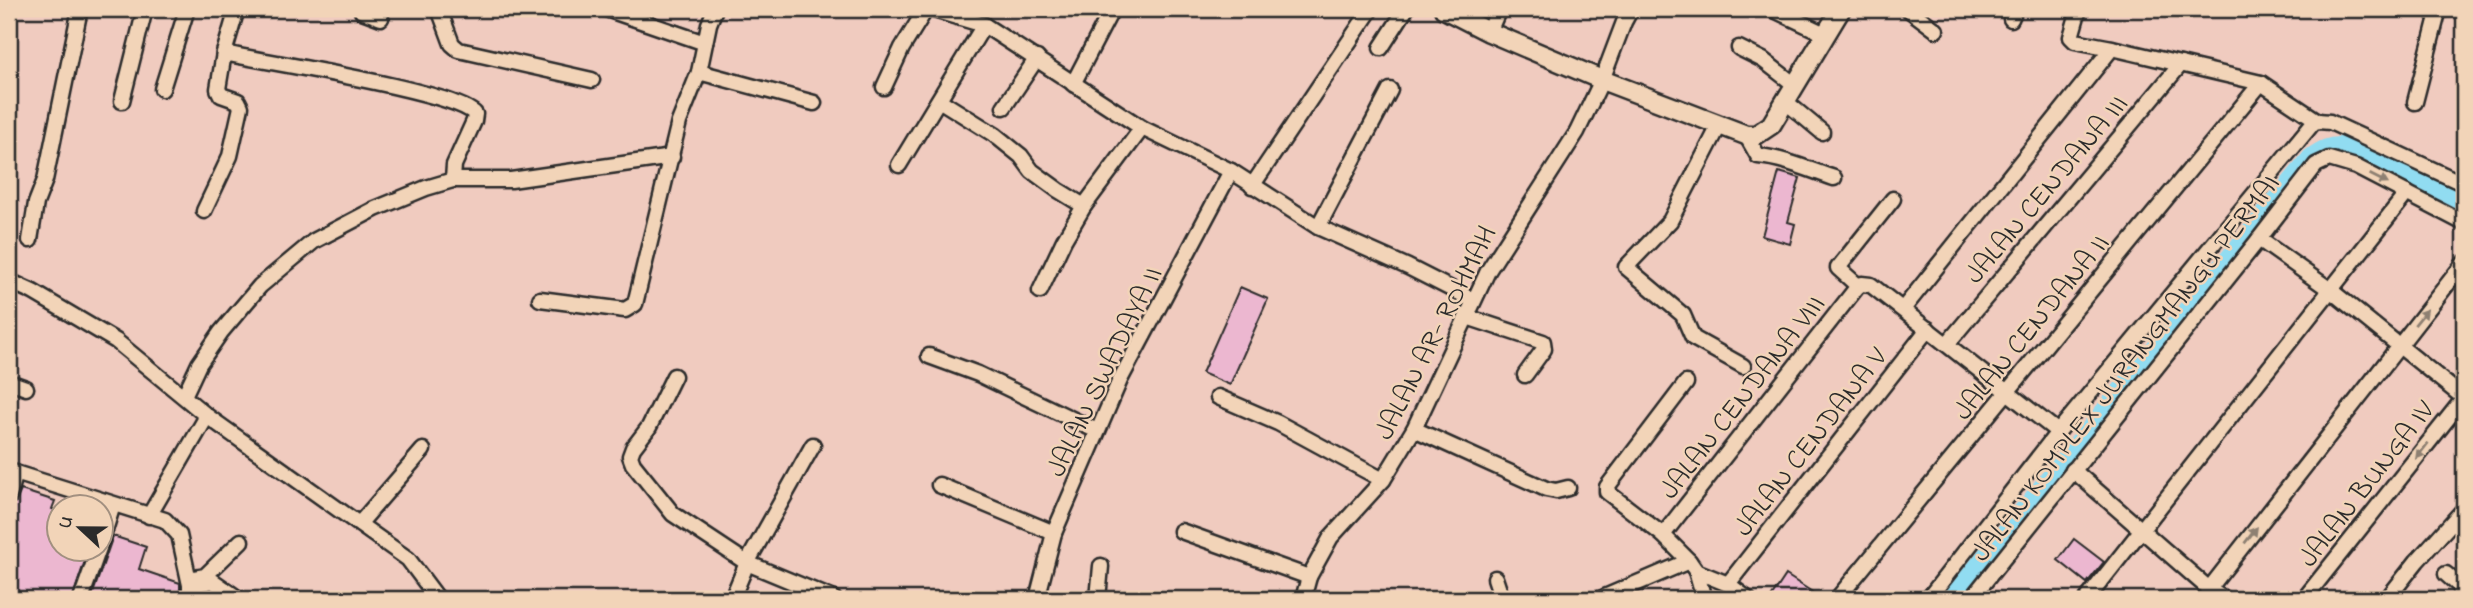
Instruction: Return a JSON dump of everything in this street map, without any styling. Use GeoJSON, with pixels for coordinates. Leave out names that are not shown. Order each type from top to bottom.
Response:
{"type":"FeatureCollection","features":[{"type":"Feature","properties":{"kind":"street"},"geometry":{"type":"LineString","coordinates":[[30,240],[80,9]]}},
{"type":"Feature","properties":{"kind":"street"},"geometry":{"type":"LineString","coordinates":[[122,101],[145,9]]}},
{"type":"Feature","properties":{"kind":"street"},"geometry":{"type":"LineString","coordinates":[[162,89],[187,9]]}},
{"type":"Feature","properties":{"kind":"street"},"geometry":{"type":"LineString","coordinates":[[204,211],[230,156],[241,107],[238,101],[220,95],[218,89],[224,53],[237,9]]}},
{"type":"Feature","properties":{"kind":"street"},"geometry":{"type":"LineString","coordinates":[[362,9],[381,18]]}},
{"type":"Feature","properties":{"kind":"street"},"geometry":{"type":"LineString","coordinates":[[439,9],[452,44],[459,50],[592,80]]}},
{"type":"Feature","properties":{"kind":"street"},"geometry":{"type":"LineString","coordinates":[[606,9],[705,43]]}},
{"type":"Feature","properties":{"kind":"street"},"geometry":{"type":"LineString","coordinates":[[540,299],[625,310],[635,304],[679,122],[699,72],[715,9]]}},
{"type":"Feature","properties":{"kind":"street"},"geometry":{"type":"LineString","coordinates":[[884,87],[902,48],[928,9],[978,24],[1037,58],[1142,128],[1231,171],[1318,228],[1408,267],[1473,300]]}},
{"type":"Feature","properties":{"kind":"street"},"geometry":{"type":"LineString","coordinates":[[899,165],[939,100],[978,24],[980,9]]}},
{"type":"Feature","properties":{"kind":"street"},"geometry":{"type":"LineString","coordinates":[[1073,84],[1112,9]]}},
{"type":"Feature","properties":{"kind":"street"},"geometry":{"type":"LineString","coordinates":[[1252,186],[1371,9]]}},
{"type":"Feature","properties":{"kind":"street"},"geometry":{"type":"LineString","coordinates":[[1381,48],[1405,9]]}},
{"type":"Feature","properties":{"kind":"street"},"geometry":{"type":"LineString","coordinates":[[1444,9],[1489,32],[1602,80],[1746,135],[1765,131],[1786,102],[1841,9]]}},
{"type":"Feature","properties":{"kind":"street"},"geometry":{"type":"LineString","coordinates":[[1489,32],[1499,9]]}},
{"type":"Feature","properties":{"kind":"street","name":"JALAN AR- ROHMAH"},"geometry":{"type":"LineString","coordinates":[[1303,599],[1309,577],[1331,537],[1383,480],[1415,429],[1488,271],[1577,131],[1602,80],[1631,9]]}},
{"type":"Feature","properties":{"kind":"street"},"geometry":{"type":"LineString","coordinates":[[1772,9],[1825,34]]}},
{"type":"Feature","properties":{"kind":"street"},"geometry":{"type":"LineString","coordinates":[[1908,9],[1936,30]]}},
{"type":"Feature","properties":{"kind":"street"},"geometry":{"type":"LineString","coordinates":[[2079,9],[2071,39],[2075,41],[2261,83],[2318,121],[2330,122],[2464,184]]}},
{"type":"Feature","properties":{"kind":"street"},"geometry":{"type":"LineString","coordinates":[[2414,102],[2439,9]]}},
{"type":"Feature","properties":{"kind":"street"},"geometry":{"type":"LineString","coordinates":[[1739,48],[1763,61],[1795,85]]}},
{"type":"Feature","properties":{"kind":"street"},"geometry":{"type":"LineString","coordinates":[[1903,309],[2112,48]]}},
{"type":"Feature","properties":{"kind":"street"},"geometry":{"type":"LineString","coordinates":[[224,53],[401,88],[474,111],[474,121],[454,165],[453,180]]}},
{"type":"Feature","properties":{"kind":"street"},"geometry":{"type":"LineString","coordinates":[[1004,107],[1037,58]]}},
{"type":"Feature","properties":{"kind":"street","name":"JALAN CENDANA III"},"geometry":{"type":"LineString","coordinates":[[1947,344],[2181,64]]}},
{"type":"Feature","properties":{"kind":"street"},"geometry":{"type":"LineString","coordinates":[[699,72],[814,103]]}},
{"type":"Feature","properties":{"kind":"street","name":"JALAN CENDANA II"},"geometry":{"type":"LineString","coordinates":[[1837,599],[2261,83]]}},
{"type":"Feature","properties":{"kind":"street"},"geometry":{"type":"LineString","coordinates":[[1318,228],[1390,90]]}},
{"type":"Feature","properties":{"kind":"street"},"geometry":{"type":"LineString","coordinates":[[939,100],[995,135],[1021,156],[1032,171],[1084,205]]}},
{"type":"Feature","properties":{"kind":"street"},"geometry":{"type":"LineString","coordinates":[[1786,102],[1822,132]]}},
{"type":"Feature","properties":{"kind":"street","name":"JALAN KOMPLEX JURANGMANGU PERMAI"},"geometry":{"type":"LineString","coordinates":[[1928,599],[2058,432],[2309,127],[2318,121]]}},
{"type":"Feature","properties":{"kind":"street"},"geometry":{"type":"LineString","coordinates":[[1720,124],[1670,221],[1626,267],[1683,315],[1693,338],[1743,366]]}},
{"type":"Feature","properties":{"kind":"street"},"geometry":{"type":"LineString","coordinates":[[1040,291],[1084,205],[1142,128]]}},
{"type":"Feature","properties":{"kind":"street"},"geometry":{"type":"LineString","coordinates":[[1746,135],[1758,156],[1778,158],[1834,178]]}},
{"type":"Feature","properties":{"kind":"street"},"geometry":{"type":"LineString","coordinates":[[184,396],[199,364],[221,332],[260,286],[314,241],[375,209],[426,187],[453,180],[511,180],[672,157]]}},
{"type":"Feature","properties":{"kind":"street","name":"JALAN KOMPLEX JURANGMANGU PERMAI"},"geometry":{"type":"LineString","coordinates":[[1971,599],[2316,165],[2326,159],[2338,161],[2407,193]]}},
{"type":"Feature","properties":{"kind":"street","name":"JALAN SWADAYA II"},"geometry":{"type":"LineString","coordinates":[[1037,599],[1054,533],[1120,380],[1231,171]]}},
{"type":"Feature","properties":{"kind":"street"},"geometry":{"type":"LineString","coordinates":[[2087,599],[2407,193],[2464,223]]}},
{"type":"Feature","properties":{"kind":"street"},"geometry":{"type":"LineString","coordinates":[[1858,286],[1839,268],[1893,199]]}},
{"type":"Feature","properties":{"kind":"street"},"geometry":{"type":"LineString","coordinates":[[2259,239],[2329,289],[2464,398]]}},
{"type":"Feature","properties":{"kind":"street"},"geometry":{"type":"LineString","coordinates":[[2207,594],[2464,263]]}},
{"type":"Feature","properties":{"kind":"street"},"geometry":{"type":"LineString","coordinates":[[9,281],[33,292],[116,341],[207,416],[408,559],[438,599]]}},
{"type":"Feature","properties":{"kind":"street","name":"JALAN KOMPLEX JURANGMANGU PERMAI"},"geometry":{"type":"LineString","coordinates":[[1858,286],[1871,285],[2058,432]]}},
{"type":"Feature","properties":{"kind":"street","name":"JALAN CENDANA VIII"},"geometry":{"type":"LineString","coordinates":[[1662,536],[1858,286]]}},
{"type":"Feature","properties":{"kind":"street"},"geometry":{"type":"LineString","coordinates":[[1467,317],[1543,342],[1544,349],[1525,375]]}},
{"type":"Feature","properties":{"kind":"street","name":"JALAN CENDANA V"},"geometry":{"type":"LineString","coordinates":[[1728,584],[1928,329]]}},
{"type":"Feature","properties":{"kind":"street"},"geometry":{"type":"LineString","coordinates":[[929,356],[978,374],[1097,431]]}},
{"type":"Feature","properties":{"kind":"street"},"geometry":{"type":"LineString","coordinates":[[674,376],[649,427],[633,448],[630,456],[633,464],[673,513],[747,564],[834,599]]}},
{"type":"Feature","properties":{"kind":"street"},"geometry":{"type":"LineString","coordinates":[[9,382],[26,388]]}},
{"type":"Feature","properties":{"kind":"street"},"geometry":{"type":"LineString","coordinates":[[1686,383],[1607,487],[1609,495],[1662,536],[1693,566],[1728,584],[1748,599]]}},
{"type":"Feature","properties":{"kind":"street"},"geometry":{"type":"LineString","coordinates":[[1218,397],[1278,423],[1383,480]]}},
{"type":"Feature","properties":{"kind":"street","name":"JALAN BUNGA IV"},"geometry":{"type":"LineString","coordinates":[[2304,599],[2464,398]]}},
{"type":"Feature","properties":{"kind":"street"},"geometry":{"type":"LineString","coordinates":[[149,516],[207,416]]}},
{"type":"Feature","properties":{"kind":"street"},"geometry":{"type":"LineString","coordinates":[[1415,429],[1546,489],[1556,491],[1568,488]]}},
{"type":"Feature","properties":{"kind":"street"},"geometry":{"type":"LineString","coordinates":[[732,599],[747,564],[813,445]]}},
{"type":"Feature","properties":{"kind":"street"},"geometry":{"type":"LineString","coordinates":[[360,523],[423,450]]}},
{"type":"Feature","properties":{"kind":"street"},"geometry":{"type":"LineString","coordinates":[[2073,470],[2141,530],[2207,594],[2224,599]]}},
{"type":"Feature","properties":{"kind":"street"},"geometry":{"type":"LineString","coordinates":[[9,496],[13,472],[74,492]]}},
{"type":"Feature","properties":{"kind":"street"},"geometry":{"type":"LineString","coordinates":[[939,485],[1054,533]]}},
{"type":"Feature","properties":{"kind":"street"},"geometry":{"type":"LineString","coordinates":[[116,506],[165,520],[176,529],[190,588]]}},
{"type":"Feature","properties":{"kind":"street"},"geometry":{"type":"LineString","coordinates":[[2387,599],[2464,509]]}},
{"type":"Feature","properties":{"kind":"street"},"geometry":{"type":"LineString","coordinates":[[1181,531],[1309,577]]}},
{"type":"Feature","properties":{"kind":"street"},"geometry":{"type":"LineString","coordinates":[[190,588],[241,541]]}},
{"type":"Feature","properties":{"kind":"street"},"geometry":{"type":"LineString","coordinates":[[82,599],[94,562]]}},
{"type":"Feature","properties":{"kind":"street"},"geometry":{"type":"LineString","coordinates":[[1098,599],[1101,566]]}},
{"type":"Feature","properties":{"kind":"street"},"geometry":{"type":"LineString","coordinates":[[1600,599],[1693,566]]}},
{"type":"Feature","properties":{"kind":"street"},"geometry":{"type":"LineString","coordinates":[[1693,566],[1703,599]]}},
{"type":"Feature","properties":{"kind":"street"},"geometry":{"type":"LineString","coordinates":[[2446,574],[2464,590]]}},
{"type":"Feature","properties":{"kind":"street"},"geometry":{"type":"LineString","coordinates":[[1495,578],[1502,599]]}},
{"type":"Feature","properties":{"kind":"street"},"geometry":{"type":"LineString","coordinates":[[190,588],[213,581],[239,599]]}},
{"type":"Feature","properties":{"kind":"building"},"geometry":{"type":"Polygon","coordinates":[[[1779,172],[1800,178],[1788,222],[1795,224],[1790,244],[1762,236],[1779,172]]]}},
{"type":"Feature","properties":{"kind":"building"},"geometry":{"type":"Polygon","coordinates":[[[1240,287],[1268,299],[1230,385],[1202,373],[1240,287]]]}},
{"type":"Feature","properties":{"kind":"building"},"geometry":{"type":"Polygon","coordinates":[[[21,490],[46,498],[46,562],[85,562],[72,599],[9,599],[9,506],[16,502],[21,490]]]}},
{"type":"Feature","properties":{"kind":"building"},"geometry":{"type":"Polygon","coordinates":[[[116,537],[146,547],[139,569],[180,583],[177,599],[91,599],[104,562],[116,562],[116,537]]]}},
{"type":"Feature","properties":{"kind":"building"},"geometry":{"type":"Polygon","coordinates":[[[2074,539],[2104,562],[2087,583],[2058,560],[2074,539]]]}},
{"type":"Feature","properties":{"kind":"building"},"geometry":{"type":"Polygon","coordinates":[[[1786,575],[1823,599],[1770,599],[1786,575]]]}},
{"type":"Feature","properties":{"kind":"waterway"},"geometry":{"type":"LineString","coordinates":[[1951,599],[2311,158],[2327,149],[2344,147],[2464,201]]}}]}
